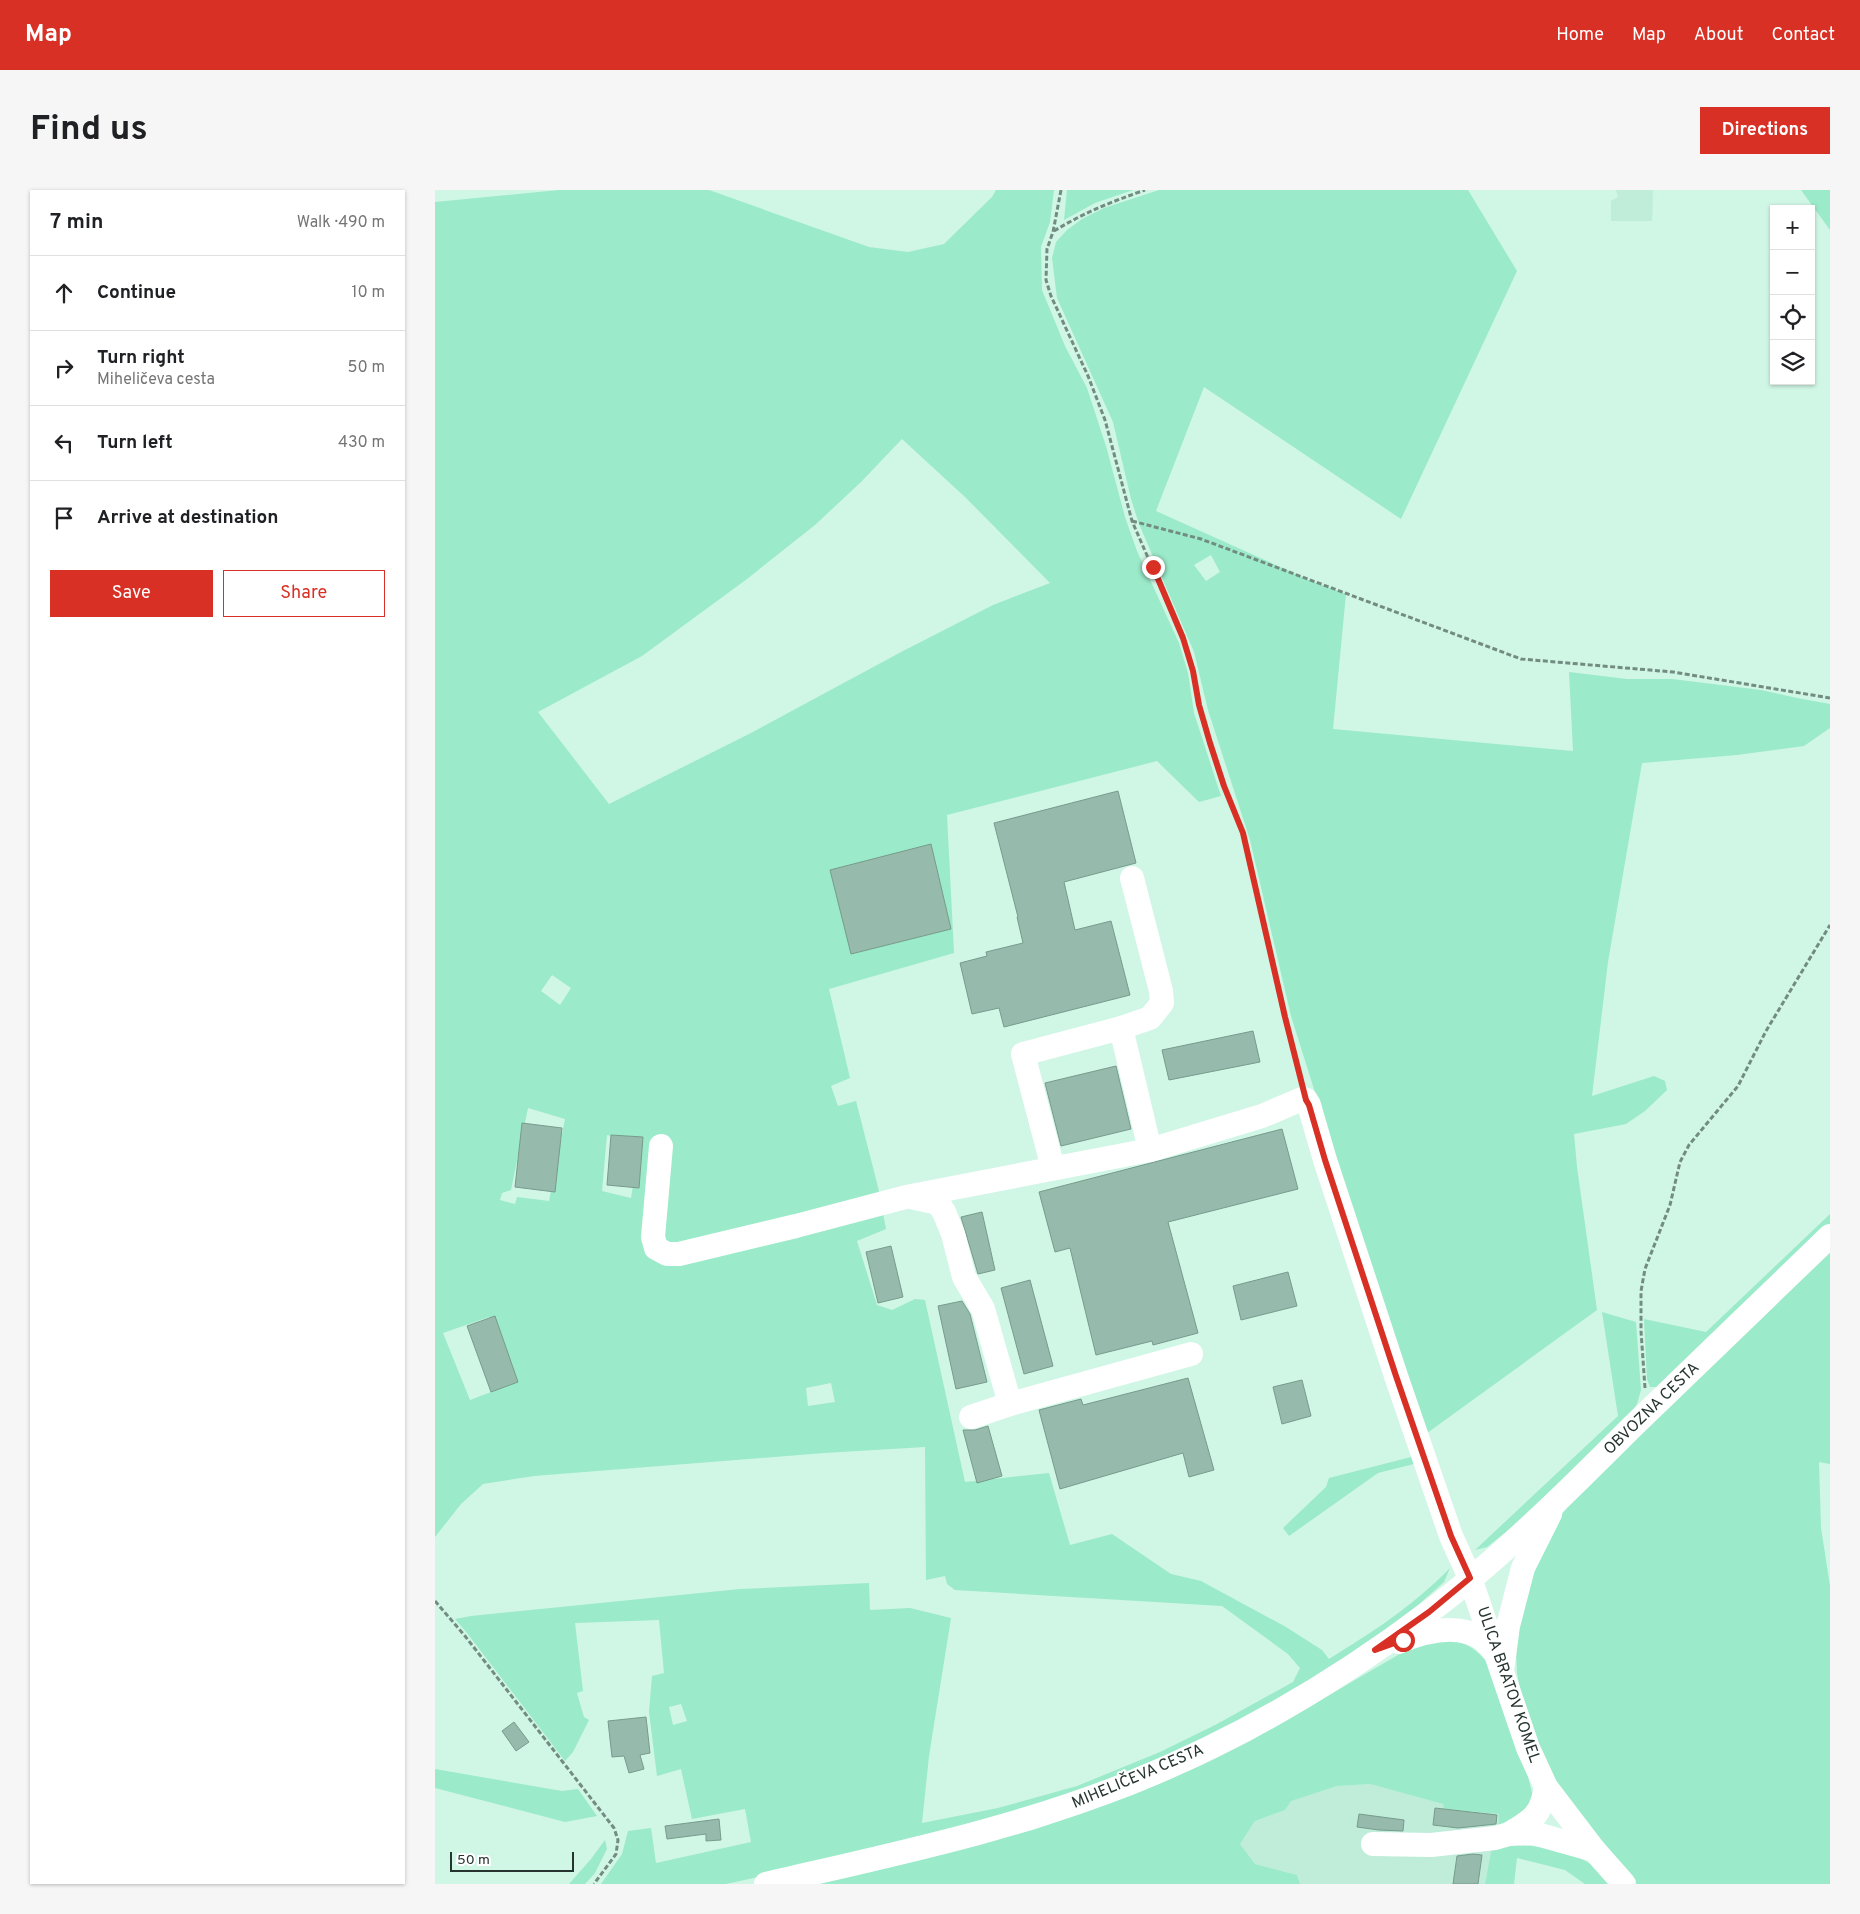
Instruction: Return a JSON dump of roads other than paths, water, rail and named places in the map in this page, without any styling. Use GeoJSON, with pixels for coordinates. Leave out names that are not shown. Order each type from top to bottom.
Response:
{"type":"FeatureCollection","features":[{"type":"Feature","properties":{"kind":"street"},"geometry":{"type":"LineString","coordinates":[[1053,1168],[1023,1054],[1121,1028],[1150,1018],[1162,1003],[1161,991],[1132,878]]}},
{"type":"Feature","properties":{"kind":"street"},"geometry":{"type":"LineString","coordinates":[[661,1146],[653,1237],[656,1248],[667,1254],[679,1254],[907,1197],[1150,1150],[1121,1028]]}},
{"type":"Feature","properties":{"kind":"street","name":"ULICA BRATOV KOMEL"},"geometry":{"type":"LineString","coordinates":[[1150,1150],[1262,1116],[1304,1100],[1309,1105],[1325,1160],[1396,1376],[1451,1536],[1470,1578],[1525,1741],[1546,1787],[1594,1850],[1624,1884]]}},
{"type":"Feature","properties":{"kind":"street"},"geometry":{"type":"LineString","coordinates":[[907,1197],[938,1203],[944,1212],[953,1234],[964,1277],[983,1309],[1010,1404]]}},
{"type":"Feature","properties":{"kind":"street","name":"OBVOZNA CESTA"},"geometry":{"type":"LineString","coordinates":[[1470,1578],[1558,1500],[1830,1236]]}},
{"type":"Feature","properties":{"kind":"street"},"geometry":{"type":"LineString","coordinates":[[971,1417],[1010,1404],[1191,1354]]}},
{"type":"Feature","properties":{"kind":"street"},"geometry":{"type":"LineString","coordinates":[[1499,1662],[1523,1568],[1558,1500]]}},
{"type":"Feature","properties":{"kind":"street","name":"MIHELIČEVA CESTA"},"geometry":{"type":"LineString","coordinates":[[766,1884],[954,1839],[1077,1804],[1138,1780],[1201,1752],[1318,1688],[1429,1612],[1470,1578]]}},
{"type":"Feature","properties":{"kind":"street"},"geometry":{"type":"LineString","coordinates":[[1375,1650],[1403,1640],[1443,1630],[1467,1632],[1481,1639],[1499,1662]]}},
{"type":"Feature","properties":{"kind":"street"},"geometry":{"type":"LineString","coordinates":[[1509,1834],[1536,1816],[1543,1804],[1546,1787]]}},
{"type":"Feature","properties":{"kind":"street"},"geometry":{"type":"LineString","coordinates":[[1373,1844],[1431,1845],[1495,1838],[1509,1834],[1533,1833],[1594,1850]]}}]}
